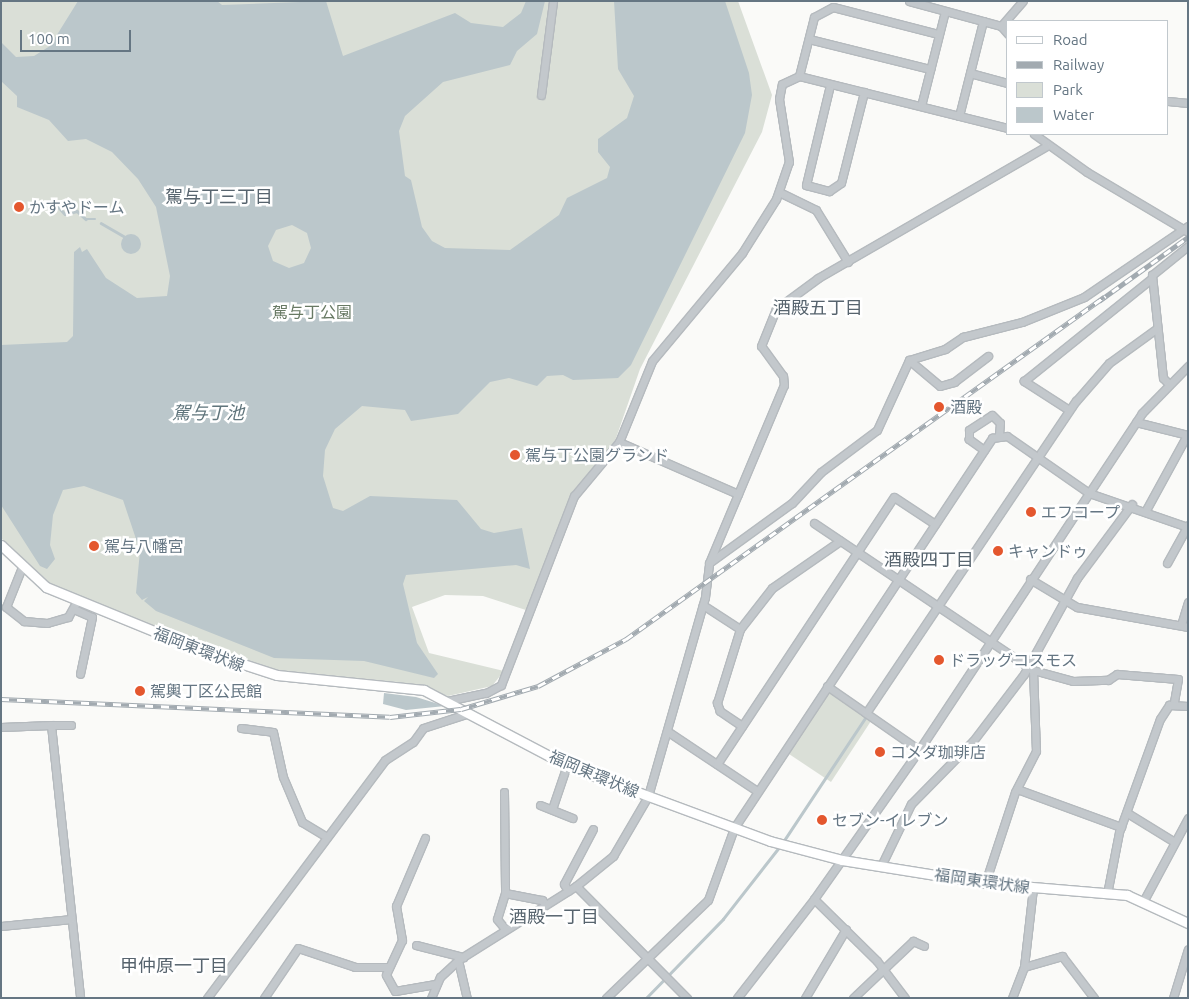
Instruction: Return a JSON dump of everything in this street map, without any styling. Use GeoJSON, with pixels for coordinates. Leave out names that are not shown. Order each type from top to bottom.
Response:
{"type":"FeatureCollection","features":[{"type":"Feature","properties":{"kind":"main road","name":"福岡東環状線"},"geometry":{"type":"LineString","coordinates":[[1,545],[22,567],[46,587],[76,606],[250,669],[424,690],[567,765],[734,828],[842,860],[985,883],[1107,894],[1144,900],[1188,923]]}},
{"type":"Feature","properties":{"kind":"street"},"geometry":{"type":"LineString","coordinates":[[541,95],[553,1]]}},
{"type":"Feature","properties":{"kind":"street"},"geometry":{"type":"LineString","coordinates":[[908,1],[1001,26],[1006,32]]}},
{"type":"Feature","properties":{"kind":"street"},"geometry":{"type":"LineString","coordinates":[[1006,20],[1023,1]]}},
{"type":"Feature","properties":{"kind":"street"},"geometry":{"type":"LineString","coordinates":[[799,76],[814,17],[833,7],[938,34]]}},
{"type":"Feature","properties":{"kind":"street"},"geometry":{"type":"LineString","coordinates":[[921,106],[945,11]]}},
{"type":"Feature","properties":{"kind":"street"},"geometry":{"type":"LineString","coordinates":[[1001,26],[1006,20]]}},
{"type":"Feature","properties":{"kind":"street"},"geometry":{"type":"LineString","coordinates":[[959,116],[983,21]]}},
{"type":"Feature","properties":{"kind":"street"},"geometry":{"type":"LineString","coordinates":[[809,39],[930,69]]}},
{"type":"Feature","properties":{"kind":"street"},"geometry":{"type":"LineString","coordinates":[[970,73],[1006,82]]}},
{"type":"Feature","properties":{"kind":"street"},"geometry":{"type":"LineString","coordinates":[[447,701],[486,693],[501,685],[574,496],[619,442],[652,361],[742,253],[779,192],[789,162],[779,92],[789,78],[799,76],[1006,128]]}},
{"type":"Feature","properties":{"kind":"street"},"geometry":{"type":"LineString","coordinates":[[830,84],[806,185],[829,191],[842,183],[864,92]]}},
{"type":"Feature","properties":{"kind":"street"},"geometry":{"type":"LineString","coordinates":[[1169,102],[1188,102]]}},
{"type":"Feature","properties":{"kind":"street"},"geometry":{"type":"LineString","coordinates":[[709,563],[792,503],[821,472],[877,430],[909,360],[945,349],[963,337],[1022,322],[1084,297],[1186,229],[1047,146],[1035,135]]}},
{"type":"Feature","properties":{"kind":"street"},"geometry":{"type":"LineString","coordinates":[[431,998],[436,984],[461,959],[505,929],[576,886],[613,856],[648,796],[703,605],[709,563],[784,385],[783,376],[761,346],[768,322],[787,298],[1047,146]]}},
{"type":"Feature","properties":{"kind":"street"},"geometry":{"type":"LineString","coordinates":[[779,192],[816,210],[848,262]]}},
{"type":"Feature","properties":{"kind":"street"},"geometry":{"type":"LineString","coordinates":[[1069,410],[1024,381],[1152,278],[1188,246]]}},
{"type":"Feature","properties":{"kind":"street"},"geometry":{"type":"LineString","coordinates":[[1152,278],[1153,307],[1163,378],[1168,383]]}},
{"type":"Feature","properties":{"kind":"street"},"geometry":{"type":"LineString","coordinates":[[866,713],[1069,410],[1109,363],[1156,329]]}},
{"type":"Feature","properties":{"kind":"street"},"geometry":{"type":"LineString","coordinates":[[909,360],[940,386],[954,382],[988,356]]}},
{"type":"Feature","properties":{"kind":"street"},"geometry":{"type":"LineString","coordinates":[[737,998],[814,899],[919,750],[1030,578],[1136,422],[1168,383],[1188,366]]}},
{"type":"Feature","properties":{"kind":"street"},"geometry":{"type":"LineString","coordinates":[[606,998],[646,957],[708,900],[734,828],[757,791],[984,450],[999,435],[1000,423],[992,415],[969,430],[968,436],[984,450]]}},
{"type":"Feature","properties":{"kind":"street"},"geometry":{"type":"LineString","coordinates":[[1136,422],[1188,435],[1146,510]]}},
{"type":"Feature","properties":{"kind":"street"},"geometry":{"type":"LineString","coordinates":[[999,435],[1038,457],[1089,493],[1132,504],[1187,526],[1167,563]]}},
{"type":"Feature","properties":{"kind":"street"},"geometry":{"type":"LineString","coordinates":[[619,442],[738,494]]}},
{"type":"Feature","properties":{"kind":"street"},"geometry":{"type":"LineString","coordinates":[[717,764],[894,497],[935,524]]}},
{"type":"Feature","properties":{"kind":"street"},"geometry":{"type":"LineString","coordinates":[[881,866],[911,804],[973,741],[1030,668],[1077,578],[1132,504]]}},
{"type":"Feature","properties":{"kind":"street"},"geometry":{"type":"LineString","coordinates":[[814,523],[1030,668],[1073,681],[1108,680],[1117,674],[1178,679],[1174,702],[1160,719],[1128,814],[1121,827],[1107,894]]}},
{"type":"Feature","properties":{"kind":"street"},"geometry":{"type":"LineString","coordinates":[[742,726],[720,711],[717,703],[740,629],[772,588],[840,541]]}},
{"type":"Feature","properties":{"kind":"street"},"geometry":{"type":"LineString","coordinates":[[22,567],[6,607],[24,621],[47,624],[76,606],[92,617],[80,674]]}},
{"type":"Feature","properties":{"kind":"street"},"geometry":{"type":"LineString","coordinates":[[1030,578],[1065,602],[1113,616],[1184,626],[1188,602]]}},
{"type":"Feature","properties":{"kind":"street"},"geometry":{"type":"LineString","coordinates":[[703,605],[740,629]]}},
{"type":"Feature","properties":{"kind":"street"},"geometry":{"type":"LineString","coordinates":[[985,883],[1017,789],[1036,751],[1030,668]]}},
{"type":"Feature","properties":{"kind":"street"},"geometry":{"type":"LineString","coordinates":[[826,686],[919,750]]}},
{"type":"Feature","properties":{"kind":"street"},"geometry":{"type":"LineString","coordinates":[[1174,702],[1188,706]]}},
{"type":"Feature","properties":{"kind":"street"},"geometry":{"type":"LineString","coordinates":[[207,998],[385,760],[413,742],[423,728],[469,713]]}},
{"type":"Feature","properties":{"kind":"street"},"geometry":{"type":"LineString","coordinates":[[51,725],[80,998]]}},
{"type":"Feature","properties":{"kind":"street"},"geometry":{"type":"LineString","coordinates":[[1,727],[71,725]]}},
{"type":"Feature","properties":{"kind":"street"},"geometry":{"type":"LineString","coordinates":[[240,728],[273,732],[283,777],[302,822],[327,837]]}},
{"type":"Feature","properties":{"kind":"street"},"geometry":{"type":"LineString","coordinates":[[667,732],[757,791]]}},
{"type":"Feature","properties":{"kind":"street"},"geometry":{"type":"LineString","coordinates":[[552,809],[567,765]]}},
{"type":"Feature","properties":{"kind":"street"},"geometry":{"type":"LineString","coordinates":[[1017,789],[1121,827]]}},
{"type":"Feature","properties":{"kind":"street"},"geometry":{"type":"LineString","coordinates":[[504,792],[505,893],[497,919],[505,929]]}},
{"type":"Feature","properties":{"kind":"street"},"geometry":{"type":"LineString","coordinates":[[540,805],[573,818]]}},
{"type":"Feature","properties":{"kind":"street"},"geometry":{"type":"LineString","coordinates":[[1128,814],[1173,841]]}},
{"type":"Feature","properties":{"kind":"street"},"geometry":{"type":"LineString","coordinates":[[1144,900],[1173,841],[1188,818]]}},
{"type":"Feature","properties":{"kind":"street"},"geometry":{"type":"LineString","coordinates":[[568,891],[564,884],[593,829]]}},
{"type":"Feature","properties":{"kind":"street"},"geometry":{"type":"LineString","coordinates":[[425,838],[396,906],[402,940],[387,967],[388,983],[395,991],[436,984]]}},
{"type":"Feature","properties":{"kind":"street"},"geometry":{"type":"LineString","coordinates":[[576,886],[687,998]]}},
{"type":"Feature","properties":{"kind":"street"},"geometry":{"type":"LineString","coordinates":[[1012,998],[1024,967],[1034,888]]}},
{"type":"Feature","properties":{"kind":"street"},"geometry":{"type":"LineString","coordinates":[[505,893],[542,900],[545,904]]}},
{"type":"Feature","properties":{"kind":"street"},"geometry":{"type":"LineString","coordinates":[[814,899],[846,928],[905,998]]}},
{"type":"Feature","properties":{"kind":"street"},"geometry":{"type":"LineString","coordinates":[[1,926],[71,919]]}},
{"type":"Feature","properties":{"kind":"street"},"geometry":{"type":"LineString","coordinates":[[808,996],[846,928]]}},
{"type":"Feature","properties":{"kind":"street"},"geometry":{"type":"LineString","coordinates":[[853,998],[885,972],[913,941],[924,946]]}},
{"type":"Feature","properties":{"kind":"street"},"geometry":{"type":"LineString","coordinates":[[416,944],[461,959]]}},
{"type":"Feature","properties":{"kind":"street"},"geometry":{"type":"LineString","coordinates":[[264,998],[303,947],[355,967],[387,967]]}},
{"type":"Feature","properties":{"kind":"street"},"geometry":{"type":"LineString","coordinates":[[1173,998],[1188,949]]}},
{"type":"Feature","properties":{"kind":"street"},"geometry":{"type":"LineString","coordinates":[[1024,967],[1062,956],[1091,996]]}},
{"type":"Feature","properties":{"kind":"street"},"geometry":{"type":"LineString","coordinates":[[461,959],[467,998]]}},
{"type":"Feature","properties":{"kind":"green space","name":"駕与丁池"},"geometry":{"type":"Polygon","coordinates":[[[1,1],[738,1],[772,95],[762,132],[640,369],[615,441],[572,495],[529,611],[483,596],[445,595],[412,607],[429,653],[504,671],[492,686],[448,696],[398,682],[285,672],[215,651],[73,596],[36,575],[1,538],[1,1]]]}},
{"type":"Feature","properties":{"kind":"green space"},"geometry":{"type":"Polygon","coordinates":[[[827,691],[871,721],[831,782],[786,752],[827,691]]]}},
{"type":"Feature","properties":{"kind":"water","name":"駕与丁池"},"geometry":{"type":"Polygon","coordinates":[[[78,1],[217,1],[222,5],[326,1],[343,56],[455,13],[471,23],[503,27],[521,13],[526,1],[545,1],[537,34],[517,51],[510,65],[443,82],[405,116],[399,131],[405,176],[411,180],[422,227],[432,241],[445,248],[510,250],[559,215],[567,198],[607,178],[610,167],[598,152],[598,139],[627,118],[634,96],[618,69],[614,1],[725,1],[749,73],[752,95],[745,133],[631,365],[618,378],[573,380],[563,375],[547,376],[537,386],[509,378],[490,382],[458,414],[411,421],[405,410],[362,406],[335,429],[325,450],[323,476],[333,508],[343,511],[370,496],[457,500],[481,529],[494,533],[522,528],[530,569],[516,565],[406,575],[403,584],[417,643],[438,674],[434,678],[364,661],[274,658],[156,611],[144,601],[148,597],[142,600],[136,593],[140,551],[123,500],[84,486],[63,490],[53,515],[50,545],[55,559],[47,569],[40,566],[1,505],[1,345],[67,342],[73,336],[74,252],[80,247],[82,252],[87,249],[106,278],[137,298],[167,296],[170,276],[156,207],[138,179],[112,152],[86,139],[68,141],[49,120],[17,107],[17,96],[1,81],[1,42],[16,57],[34,56],[50,46],[78,1]],[[292,225],[276,230],[268,246],[273,261],[289,268],[304,263],[311,248],[307,233],[292,225]]]}},
{"type":"Feature","properties":{"kind":"water"},"geometry":{"type":"Polygon","coordinates":[[[131,234],[138,237],[141,244],[138,251],[131,254],[124,251],[121,244],[124,237],[131,234]]]}},
{"type":"Feature","properties":{"kind":"water"},"geometry":{"type":"Polygon","coordinates":[[[384,693],[416,697],[445,706],[406,710],[383,704],[384,693]]]}},
{"type":"Feature","properties":{"kind":"waterway"},"geometry":{"type":"LineString","coordinates":[[56,204],[65,214],[77,211],[86,219],[95,219]]}},
{"type":"Feature","properties":{"kind":"waterway"},"geometry":{"type":"LineString","coordinates":[[101,223],[125,237]]}},
{"type":"Feature","properties":{"kind":"waterway"},"geometry":{"type":"LineString","coordinates":[[783,842],[867,715]]}},
{"type":"Feature","properties":{"kind":"waterway"},"geometry":{"type":"LineString","coordinates":[[646,998],[723,919],[780,846]]}},
{"type":"Feature","properties":{"kind":"railway"},"geometry":{"type":"LineString","coordinates":[[1099,301],[1188,237]]}},
{"type":"Feature","properties":{"kind":"railway"},"geometry":{"type":"LineString","coordinates":[[1,699],[390,717],[461,709],[538,686],[626,639],[1104,297]]}},
{"type":"Feature","properties":{"kind":"place","name":"かすやドーム"},"geometry":{"type":"Point","coordinates":[19,207]}},
{"type":"Feature","properties":{"kind":"place","name":"酒殿"},"geometry":{"type":"Point","coordinates":[939,407]}},
{"type":"Feature","properties":{"kind":"place","name":"駕与丁公園グランド"},"geometry":{"type":"Point","coordinates":[515,455]}},
{"type":"Feature","properties":{"kind":"place","name":"エフコープ"},"geometry":{"type":"Point","coordinates":[1031,512]}},
{"type":"Feature","properties":{"kind":"place","name":"駕与八幡宮"},"geometry":{"type":"Point","coordinates":[94,546]}},
{"type":"Feature","properties":{"kind":"place","name":"キャンドゥ"},"geometry":{"type":"Point","coordinates":[998,551]}},
{"type":"Feature","properties":{"kind":"place","name":"ドラッグコスモス"},"geometry":{"type":"Point","coordinates":[939,660]}},
{"type":"Feature","properties":{"kind":"place","name":"駕輿丁区公民館"},"geometry":{"type":"Point","coordinates":[140,691]}},
{"type":"Feature","properties":{"kind":"place","name":"コメダ珈琲店"},"geometry":{"type":"Point","coordinates":[880,752]}},
{"type":"Feature","properties":{"kind":"place","name":"セブン-イレブン"},"geometry":{"type":"Point","coordinates":[822,820]}},
{"type":"Feature","properties":{"kind":"district","name":"駕与丁三丁目"},"geometry":{"type":"Point","coordinates":[219,196]}},
{"type":"Feature","properties":{"kind":"district","name":"酒殿五丁目"},"geometry":{"type":"Point","coordinates":[818,307]}},
{"type":"Feature","properties":{"kind":"district","name":"酒殿四丁目"},"geometry":{"type":"Point","coordinates":[929,559]}},
{"type":"Feature","properties":{"kind":"district","name":"酒殿一丁目"},"geometry":{"type":"Point","coordinates":[554,916]}},
{"type":"Feature","properties":{"kind":"district","name":"甲仲原一丁目"},"geometry":{"type":"Point","coordinates":[174,965]}},
{"type":"Feature","properties":{"kind":"park label","name":"駕与丁公園"},"geometry":{"type":"Point","coordinates":[312,312]}}]}
